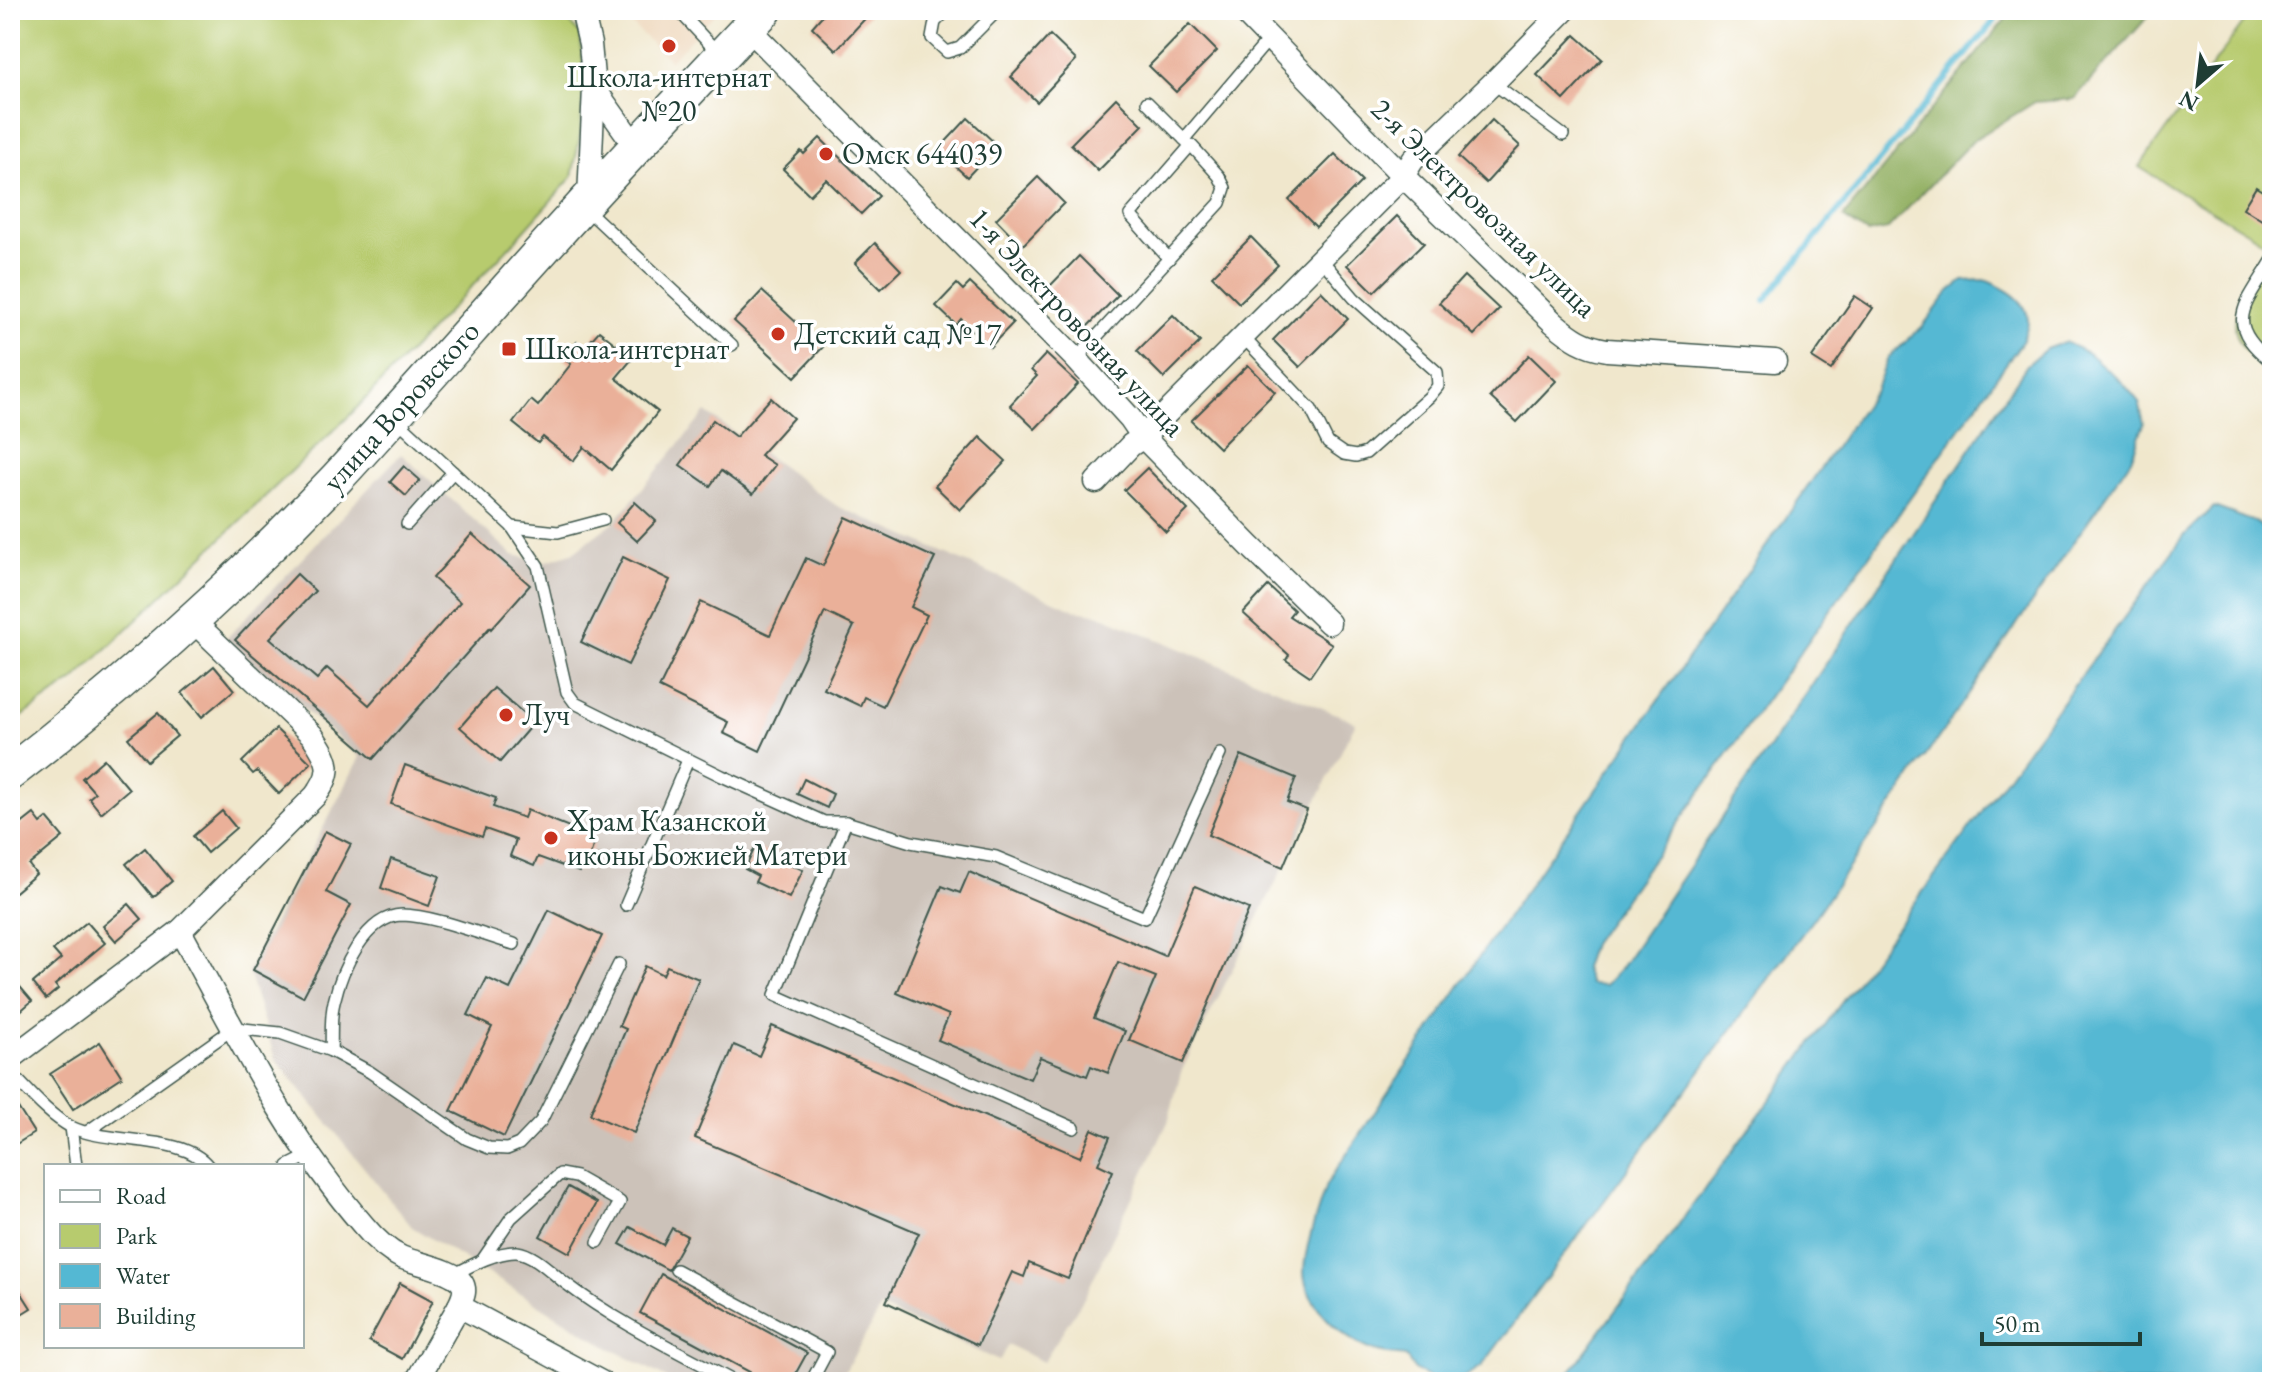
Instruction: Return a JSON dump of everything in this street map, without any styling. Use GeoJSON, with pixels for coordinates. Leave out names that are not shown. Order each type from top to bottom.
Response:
{"type":"FeatureCollection","features":[{"type":"Feature","properties":{"kind":"main road","name":"улица Воровского"},"geometry":{"type":"LineString","coordinates":[[10,773],[59,735],[192,620],[285,531],[756,19]]}},
{"type":"Feature","properties":{"kind":"street"},"geometry":{"type":"LineString","coordinates":[[582,10],[590,44],[594,88],[586,202]]}},
{"type":"Feature","properties":{"kind":"street","name":"2-я Электровозная улица"},"geometry":{"type":"LineString","coordinates":[[1242,10],[1403,176],[1572,339],[1586,346],[1607,350],[1775,361]]}},
{"type":"Feature","properties":{"kind":"street"},"geometry":{"type":"LineString","coordinates":[[1096,482],[1321,259],[1403,176],[1413,160],[1565,10]]}},
{"type":"Feature","properties":{"kind":"street","name":"1-я Электровозная улица"},"geometry":{"type":"LineString","coordinates":[[756,19],[1076,359],[1130,418],[1143,437],[1329,623]]}},
{"type":"Feature","properties":{"kind":"street"},"geometry":{"type":"LineString","coordinates":[[594,88],[636,147]]}},
{"type":"Feature","properties":{"kind":"street"},"geometry":{"type":"LineString","coordinates":[[10,1059],[180,931],[326,783],[329,770],[325,755],[312,735],[192,620]]}},
{"type":"Feature","properties":{"kind":"street"},"geometry":{"type":"LineString","coordinates":[[180,931],[269,1094],[298,1161]]}},
{"type":"Feature","properties":{"kind":"street"},"geometry":{"type":"LineString","coordinates":[[304,1167],[379,1244],[400,1257],[453,1275],[462,1283],[464,1293],[459,1306],[416,1382]]}},
{"type":"Feature","properties":{"kind":"street"},"geometry":{"type":"LineString","coordinates":[[459,1306],[601,1382]]}},
{"type":"Feature","properties":{"kind":"lane"},"geometry":{"type":"LineString","coordinates":[[679,10],[721,56]]}},
{"type":"Feature","properties":{"kind":"lane"},"geometry":{"type":"LineString","coordinates":[[947,10],[935,22],[932,38],[947,52],[960,48],[998,10]]}},
{"type":"Feature","properties":{"kind":"lane"},"geometry":{"type":"LineString","coordinates":[[1169,259],[1130,215],[1270,38]]}},
{"type":"Feature","properties":{"kind":"lane"},"geometry":{"type":"LineString","coordinates":[[1493,83],[1563,135]]}},
{"type":"Feature","properties":{"kind":"lane"},"geometry":{"type":"LineString","coordinates":[[1076,359],[1220,203],[1225,188],[1219,176],[1147,102]]}},
{"type":"Feature","properties":{"kind":"lane"},"geometry":{"type":"LineString","coordinates":[[586,202],[732,345]]}},
{"type":"Feature","properties":{"kind":"lane"},"geometry":{"type":"LineString","coordinates":[[1243,337],[1311,409],[1328,443],[1344,454],[1356,456],[1366,453],[1429,397],[1438,386],[1437,372],[1354,298],[1321,259]]}},
{"type":"Feature","properties":{"kind":"lane"},"geometry":{"type":"LineString","coordinates":[[2272,261],[2241,318],[2245,335],[2255,349],[2272,362]]}},
{"type":"Feature","properties":{"kind":"lane"},"geometry":{"type":"LineString","coordinates":[[393,417],[512,527],[538,566],[567,692],[575,703],[688,760],[824,822],[846,822],[911,842],[996,857],[1145,918],[1220,754]]}},
{"type":"Feature","properties":{"kind":"lane"},"geometry":{"type":"LineString","coordinates":[[407,524],[453,472]]}},
{"type":"Feature","properties":{"kind":"lane"},"geometry":{"type":"LineString","coordinates":[[512,527],[558,532],[603,520]]}},
{"type":"Feature","properties":{"kind":"lane"},"geometry":{"type":"LineString","coordinates":[[626,905],[688,760]]}},
{"type":"Feature","properties":{"kind":"lane"},"geometry":{"type":"LineString","coordinates":[[846,822],[775,995],[1074,1128]]}},
{"type":"Feature","properties":{"kind":"lane"},"geometry":{"type":"LineString","coordinates":[[331,1051],[334,1002],[357,946],[377,923],[398,915],[420,917],[514,944]]}},
{"type":"Feature","properties":{"kind":"lane"},"geometry":{"type":"LineString","coordinates":[[87,1132],[234,1028],[280,1033],[331,1051],[370,1072],[467,1139],[489,1148],[507,1149],[519,1144],[541,1121],[619,964]]}},
{"type":"Feature","properties":{"kind":"lane"},"geometry":{"type":"LineString","coordinates":[[10,1072],[54,1115],[71,1127],[178,1147],[195,1154],[206,1164]]}},
{"type":"Feature","properties":{"kind":"lane"},"geometry":{"type":"LineString","coordinates":[[71,1127],[76,1164]]}},
{"type":"Feature","properties":{"kind":"lane"},"geometry":{"type":"LineString","coordinates":[[483,1259],[511,1218],[560,1174],[576,1177],[620,1202],[598,1242]]}},
{"type":"Feature","properties":{"kind":"lane"},"geometry":{"type":"LineString","coordinates":[[453,1275],[483,1259],[518,1252],[536,1260],[578,1293],[619,1319],[735,1382]]}},
{"type":"Feature","properties":{"kind":"lane"},"geometry":{"type":"LineString","coordinates":[[676,1270],[827,1352],[811,1382]]}},
{"type":"Feature","properties":{"kind":"shaded area","name":"Школа-интернат №20"},"geometry":{"type":"Polygon","coordinates":[[[617,10],[719,10],[670,61],[617,10]]]}},
{"type":"Feature","properties":{"kind":"shaded area"},"geometry":{"type":"Polygon","coordinates":[[[706,412],[837,506],[1075,610],[1095,613],[1356,722],[1181,1072],[1168,1122],[1084,1298],[1043,1362],[1008,1345],[999,1361],[881,1308],[839,1382],[674,1382],[606,1346],[412,1227],[275,1058],[248,972],[360,757],[224,641],[401,454],[513,555],[544,562],[572,553],[615,521],[706,412]]]}},
{"type":"Feature","properties":{"kind":"green space"},"geometry":{"type":"Polygon","coordinates":[[[10,10],[558,10],[580,34],[584,72],[581,131],[572,177],[352,413],[74,680],[10,725],[10,10]]]}},
{"type":"Feature","properties":{"kind":"green space"},"geometry":{"type":"Polygon","coordinates":[[[2013,10],[2154,10],[2074,99],[2035,102],[1972,141],[1888,229],[1867,233],[1843,217],[2013,10]]]}},
{"type":"Feature","properties":{"kind":"green space"},"geometry":{"type":"Polygon","coordinates":[[[2253,10],[2272,10],[2272,247],[2139,167],[2253,10]]]}},
{"type":"Feature","properties":{"kind":"green space"},"geometry":{"type":"Polygon","coordinates":[[[2272,248],[2272,372],[2245,350],[2235,329],[2244,293],[2272,248]]]}},
{"type":"Feature","properties":{"kind":"water"},"geometry":{"type":"Polygon","coordinates":[[[1985,280],[2012,294],[2023,305],[2028,322],[2023,340],[1592,944],[1584,968],[1590,984],[1605,985],[1621,968],[2027,365],[2046,349],[2065,342],[2088,353],[2123,383],[2139,402],[2144,424],[2131,459],[1816,915],[1482,1366],[1457,1382],[1439,1382],[1416,1371],[1405,1356],[1378,1352],[1351,1339],[1318,1308],[1306,1283],[1307,1249],[1326,1185],[1477,960],[1876,389],[1888,358],[1922,327],[1949,292],[1963,281],[1985,280]]]}},
{"type":"Feature","properties":{"kind":"water"},"geometry":{"type":"Polygon","coordinates":[[[2214,507],[2255,522],[2272,535],[2272,1382],[1563,1382],[2184,536],[2214,507]]]}},
{"type":"Feature","properties":{"kind":"building"},"geometry":{"type":"Polygon","coordinates":[[[827,10],[873,10],[836,50],[812,27],[827,10]]]}},
{"type":"Feature","properties":{"kind":"building"},"geometry":{"type":"Polygon","coordinates":[[[1190,24],[1217,51],[1176,92],[1149,66],[1190,24]]]}},
{"type":"Feature","properties":{"kind":"building"},"geometry":{"type":"Polygon","coordinates":[[[1050,35],[1076,60],[1037,102],[1011,77],[1050,35]]]}},
{"type":"Feature","properties":{"kind":"building"},"geometry":{"type":"Polygon","coordinates":[[[1575,35],[1602,59],[1564,100],[1537,75],[1575,35]]]}},
{"type":"Feature","properties":{"kind":"building"},"geometry":{"type":"Polygon","coordinates":[[[1116,98],[1143,125],[1098,171],[1071,144],[1116,98]]]}},
{"type":"Feature","properties":{"kind":"building"},"geometry":{"type":"Polygon","coordinates":[[[968,118],[997,145],[967,177],[938,150],[968,118]]]}},
{"type":"Feature","properties":{"kind":"building"},"geometry":{"type":"Polygon","coordinates":[[[1492,120],[1520,146],[1486,183],[1458,157],[1492,120]]]}},
{"type":"Feature","properties":{"kind":"building"},"geometry":{"type":"Polygon","coordinates":[[[820,138],[879,196],[861,214],[826,179],[810,195],[783,169],[820,138]]]}},
{"type":"Feature","properties":{"kind":"building"},"geometry":{"type":"Polygon","coordinates":[[[1335,154],[1362,181],[1316,227],[1289,200],[1335,154]]]}},
{"type":"Feature","properties":{"kind":"building"},"geometry":{"type":"Polygon","coordinates":[[[1038,177],[1064,203],[1022,246],[996,219],[1038,177]]]}},
{"type":"Feature","properties":{"kind":"building"},"geometry":{"type":"Polygon","coordinates":[[[2256,187],[2272,197],[2272,210],[2265,222],[2243,208],[2256,187]]]}},
{"type":"Feature","properties":{"kind":"building"},"geometry":{"type":"Polygon","coordinates":[[[1397,216],[1424,243],[1374,292],[1347,265],[1397,216]]]}},
{"type":"Feature","properties":{"kind":"building"},"geometry":{"type":"Polygon","coordinates":[[[1251,237],[1278,265],[1239,303],[1212,276],[1251,237]]]}},
{"type":"Feature","properties":{"kind":"building"},"geometry":{"type":"Polygon","coordinates":[[[875,243],[901,270],[881,289],[855,263],[875,243]]]}},
{"type":"Feature","properties":{"kind":"building"},"geometry":{"type":"Polygon","coordinates":[[[1079,256],[1118,295],[1087,327],[1048,288],[1079,256]]]}},
{"type":"Feature","properties":{"kind":"building"},"geometry":{"type":"Polygon","coordinates":[[[1464,276],[1499,309],[1474,335],[1439,303],[1464,276]]]}},
{"type":"Feature","properties":{"kind":"building"},"geometry":{"type":"Polygon","coordinates":[[[970,283],[1013,323],[990,347],[961,319],[956,325],[936,306],[957,284],[963,290],[970,283]]]}},
{"type":"Feature","properties":{"kind":"building","name":"Детский сад №17"},"geometry":{"type":"Polygon","coordinates":[[[762,291],[823,347],[795,377],[734,321],[762,291]]]}},
{"type":"Feature","properties":{"kind":"building"},"geometry":{"type":"Polygon","coordinates":[[[1321,291],[1348,319],[1300,367],[1273,340],[1321,291]]]}},
{"type":"Feature","properties":{"kind":"building"},"geometry":{"type":"Polygon","coordinates":[[[1855,296],[1873,308],[1831,370],[1812,358],[1855,296]]]}},
{"type":"Feature","properties":{"kind":"building"},"geometry":{"type":"Polygon","coordinates":[[[1173,315],[1200,342],[1164,378],[1137,351],[1173,315]]]}},
{"type":"Feature","properties":{"kind":"building"},"geometry":{"type":"Polygon","coordinates":[[[599,331],[633,358],[616,378],[658,412],[611,470],[584,447],[573,461],[543,437],[538,443],[513,423],[531,400],[538,406],[571,364],[563,358],[577,342],[584,348],[599,331]]]}},
{"type":"Feature","properties":{"kind":"building"},"geometry":{"type":"Polygon","coordinates":[[[1046,354],[1078,384],[1035,429],[1010,405],[1037,376],[1031,370],[1046,354]]]}},
{"type":"Feature","properties":{"kind":"building"},"geometry":{"type":"Polygon","coordinates":[[[1529,355],[1556,381],[1517,422],[1490,397],[1529,355]]]}},
{"type":"Feature","properties":{"kind":"building"},"geometry":{"type":"Polygon","coordinates":[[[1248,365],[1275,392],[1219,448],[1191,421],[1248,365]]]}},
{"type":"Feature","properties":{"kind":"building"},"geometry":{"type":"Polygon","coordinates":[[[771,398],[793,418],[760,455],[775,465],[753,494],[721,471],[710,486],[680,465],[713,420],[736,437],[771,398]]]}},
{"type":"Feature","properties":{"kind":"building"},"geometry":{"type":"Polygon","coordinates":[[[980,437],[1006,461],[960,510],[935,486],[980,437]]]}},
{"type":"Feature","properties":{"kind":"building"},"geometry":{"type":"Polygon","coordinates":[[[404,466],[420,480],[406,496],[390,482],[404,466]]]}},
{"type":"Feature","properties":{"kind":"building"},"geometry":{"type":"Polygon","coordinates":[[[1147,468],[1188,510],[1166,532],[1124,490],[1147,468]]]}},
{"type":"Feature","properties":{"kind":"building"},"geometry":{"type":"Polygon","coordinates":[[[635,502],[656,521],[637,541],[617,523],[635,502]]]}},
{"type":"Feature","properties":{"kind":"building"},"geometry":{"type":"Polygon","coordinates":[[[846,517],[935,558],[911,607],[927,615],[883,706],[864,697],[860,706],[824,689],[854,626],[825,612],[760,751],[723,733],[728,722],[659,688],[701,602],[770,635],[806,558],[823,566],[846,517]]]}},
{"type":"Feature","properties":{"kind":"building"},"geometry":{"type":"Polygon","coordinates":[[[472,534],[530,585],[373,759],[235,640],[297,574],[315,591],[270,638],[317,679],[327,668],[369,705],[460,602],[433,578],[472,534]]]}},
{"type":"Feature","properties":{"kind":"building"},"geometry":{"type":"Polygon","coordinates":[[[623,557],[670,580],[628,665],[581,642],[623,557]]]}},
{"type":"Feature","properties":{"kind":"building"},"geometry":{"type":"Polygon","coordinates":[[[1268,586],[1294,610],[1289,616],[1332,644],[1310,676],[1286,660],[1289,655],[1243,613],[1268,586]]]}},
{"type":"Feature","properties":{"kind":"building"},"geometry":{"type":"Polygon","coordinates":[[[214,666],[234,690],[202,717],[182,693],[214,666]]]}},
{"type":"Feature","properties":{"kind":"building"},"geometry":{"type":"Polygon","coordinates":[[[494,688],[534,722],[500,762],[460,727],[494,688]]]}},
{"type":"Feature","properties":{"kind":"building"},"geometry":{"type":"Polygon","coordinates":[[[158,713],[177,736],[147,761],[128,738],[158,713]]]}},
{"type":"Feature","properties":{"kind":"building"},"geometry":{"type":"Polygon","coordinates":[[[276,729],[311,763],[279,794],[257,771],[253,774],[242,762],[276,729]]]}},
{"type":"Feature","properties":{"kind":"building"},"geometry":{"type":"Polygon","coordinates":[[[1241,755],[1296,778],[1287,802],[1307,810],[1283,867],[1208,835],[1241,755]]]}},
{"type":"Feature","properties":{"kind":"building"},"geometry":{"type":"Polygon","coordinates":[[[104,759],[129,789],[101,813],[89,798],[95,793],[82,778],[104,759]]]}},
{"type":"Feature","properties":{"kind":"building"},"geometry":{"type":"Polygon","coordinates":[[[405,765],[496,798],[493,807],[524,818],[527,810],[592,836],[590,843],[594,844],[586,866],[582,864],[579,872],[538,857],[534,866],[510,856],[516,840],[485,829],[482,837],[391,804],[405,765]]]}},
{"type":"Feature","properties":{"kind":"building"},"geometry":{"type":"Polygon","coordinates":[[[804,779],[833,794],[827,808],[797,794],[804,779]]]}},
{"type":"Feature","properties":{"kind":"building"},"geometry":{"type":"Polygon","coordinates":[[[222,811],[236,828],[207,853],[193,836],[222,811]]]}},
{"type":"Feature","properties":{"kind":"building"},"geometry":{"type":"Polygon","coordinates":[[[34,814],[41,823],[47,818],[63,837],[29,865],[36,874],[10,896],[10,833],[34,814]]]}},
{"type":"Feature","properties":{"kind":"building"},"geometry":{"type":"Polygon","coordinates":[[[325,831],[351,844],[326,892],[351,905],[303,997],[253,970],[325,831]]]}},
{"type":"Feature","properties":{"kind":"building"},"geometry":{"type":"Polygon","coordinates":[[[755,847],[803,870],[789,898],[755,882],[758,876],[745,869],[755,847]]]}},
{"type":"Feature","properties":{"kind":"building"},"geometry":{"type":"Polygon","coordinates":[[[145,848],[172,881],[153,897],[126,864],[145,848]]]}},
{"type":"Feature","properties":{"kind":"building"},"geometry":{"type":"Polygon","coordinates":[[[391,859],[440,876],[429,906],[381,888],[391,859]]]}},
{"type":"Feature","properties":{"kind":"building"},"geometry":{"type":"Polygon","coordinates":[[[969,872],[1165,956],[1195,886],[1249,909],[1183,1063],[1129,1040],[1156,977],[1118,962],[1094,1018],[1125,1031],[1108,1073],[1091,1066],[1087,1076],[1040,1057],[1030,1079],[938,1040],[949,1015],[897,993],[942,886],[960,893],[969,872]]]}},
{"type":"Feature","properties":{"kind":"building"},"geometry":{"type":"Polygon","coordinates":[[[129,904],[142,919],[116,941],[103,926],[129,904]]]}},
{"type":"Feature","properties":{"kind":"building"},"geometry":{"type":"Polygon","coordinates":[[[549,910],[602,936],[504,1137],[451,1111],[492,1027],[468,1015],[487,978],[510,989],[549,910]]]}},
{"type":"Feature","properties":{"kind":"building"},"geometry":{"type":"Polygon","coordinates":[[[87,922],[105,943],[55,985],[58,989],[46,999],[33,983],[61,959],[53,950],[87,922]]]}},
{"type":"Feature","properties":{"kind":"building"},"geometry":{"type":"Polygon","coordinates":[[[645,966],[663,975],[667,966],[699,979],[634,1133],[590,1114],[626,1029],[619,1026],[645,966]]]}},
{"type":"Feature","properties":{"kind":"building"},"geometry":{"type":"Polygon","coordinates":[[[10,975],[32,1001],[10,1020],[10,975]]]}},
{"type":"Feature","properties":{"kind":"building"},"geometry":{"type":"Polygon","coordinates":[[[772,1026],[1080,1157],[1092,1129],[1110,1137],[1098,1164],[1113,1171],[1068,1279],[1029,1263],[1024,1277],[1012,1272],[978,1345],[886,1302],[919,1233],[695,1138],[734,1045],[759,1056],[772,1026]]]}},
{"type":"Feature","properties":{"kind":"building"},"geometry":{"type":"Polygon","coordinates":[[[100,1042],[122,1077],[73,1109],[50,1074],[100,1042]]]}},
{"type":"Feature","properties":{"kind":"building"},"geometry":{"type":"Polygon","coordinates":[[[10,1095],[34,1133],[10,1148],[10,1095]]]}},
{"type":"Feature","properties":{"kind":"building"},"geometry":{"type":"Polygon","coordinates":[[[568,1187],[597,1203],[570,1253],[540,1236],[568,1187]]]}},
{"type":"Feature","properties":{"kind":"building"},"geometry":{"type":"Polygon","coordinates":[[[630,1227],[663,1245],[672,1228],[687,1236],[668,1270],[620,1244],[630,1227]]]}},
{"type":"Feature","properties":{"kind":"building"},"geometry":{"type":"Polygon","coordinates":[[[661,1274],[807,1353],[791,1382],[768,1382],[640,1313],[661,1274]]]}},
{"type":"Feature","properties":{"kind":"building"},"geometry":{"type":"Polygon","coordinates":[[[10,1275],[31,1308],[10,1321],[10,1275]]]}},
{"type":"Feature","properties":{"kind":"building"},"geometry":{"type":"Polygon","coordinates":[[[400,1283],[433,1301],[402,1359],[369,1341],[400,1283]]]}},
{"type":"Feature","properties":{"kind":"waterway"},"geometry":{"type":"LineString","coordinates":[[1765,300],[2003,10]]}},
{"type":"Feature","properties":{"kind":"waterway"},"geometry":{"type":"LineString","coordinates":[[1125,1382],[1132,1379],[1136,1382]]}},
{"type":"Feature","properties":{"kind":"place","name":"Школа-интернат №20"},"geometry":{"type":"Point","coordinates":[669,46]}},
{"type":"Feature","properties":{"kind":"place","name":"Омск 644039"},"geometry":{"type":"Point","coordinates":[826,154]}},
{"type":"Feature","properties":{"kind":"place","name":"Детский сад №17"},"geometry":{"type":"Point","coordinates":[778,334]}},
{"type":"Feature","properties":{"kind":"place","name":"Школа-интернат"},"geometry":{"type":"Point","coordinates":[509,349]}},
{"type":"Feature","properties":{"kind":"place","name":"Луч"},"geometry":{"type":"Point","coordinates":[506,715]}},
{"type":"Feature","properties":{"kind":"place","name":"Храм Казанской иконы Божией Матери"},"geometry":{"type":"Point","coordinates":[551,838]}}]}
